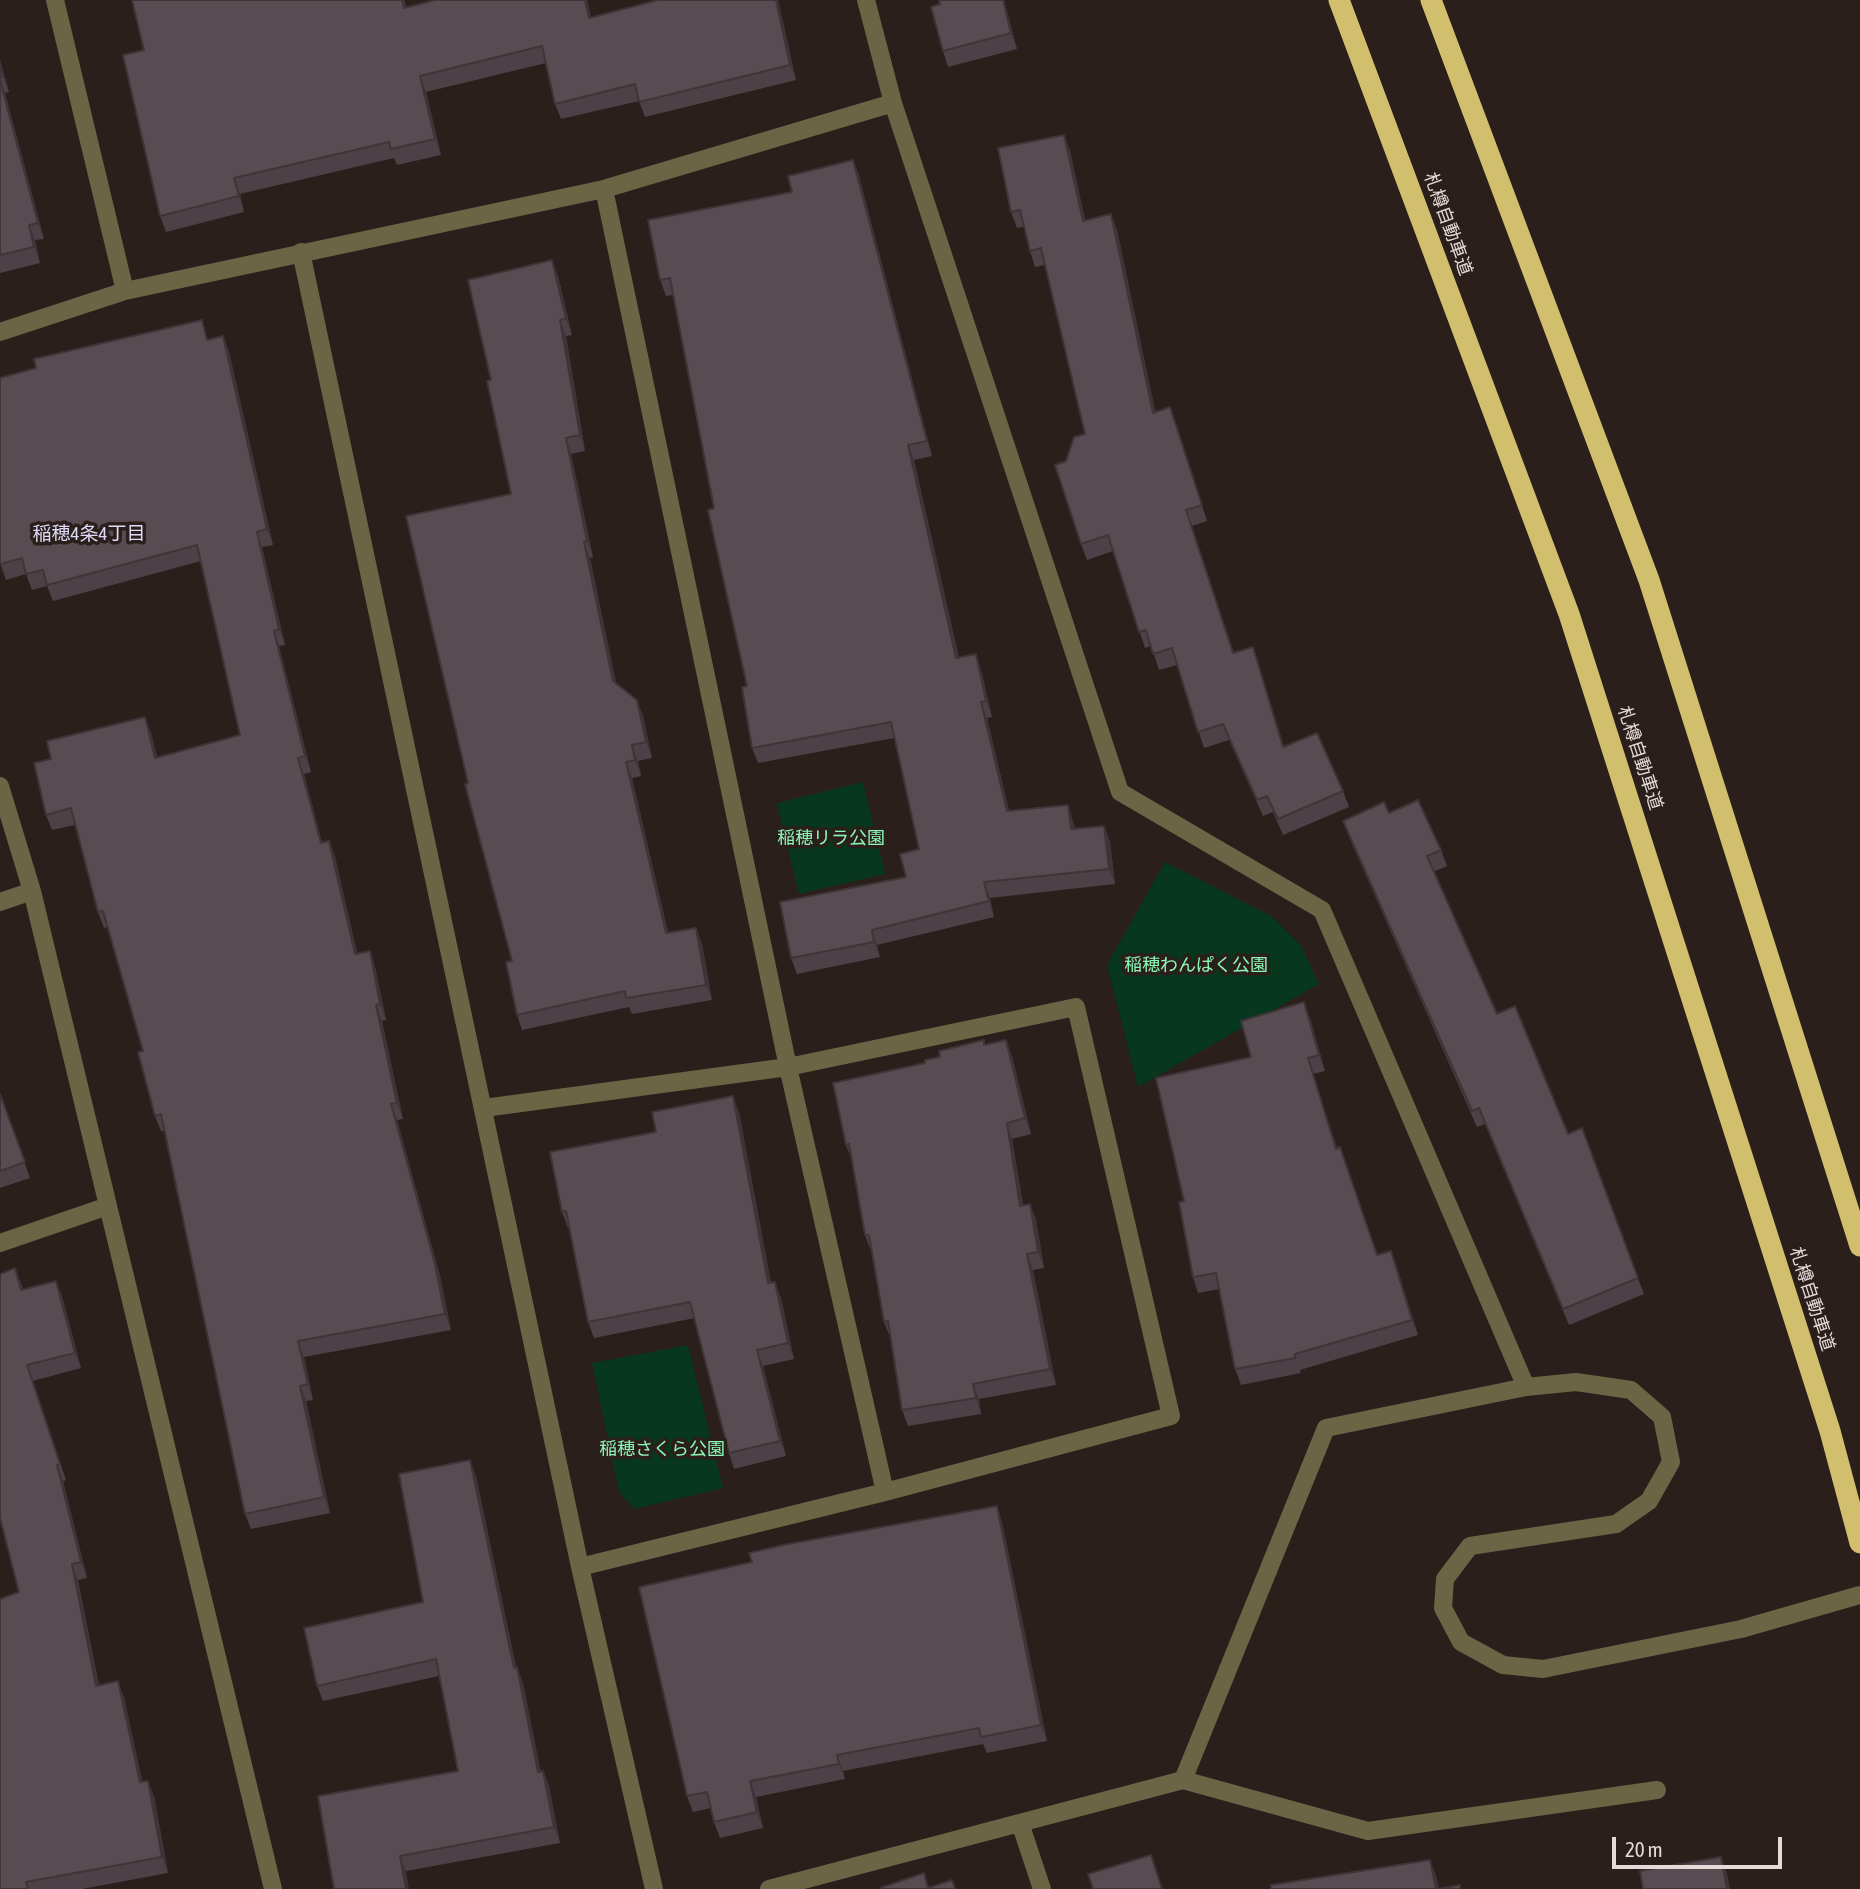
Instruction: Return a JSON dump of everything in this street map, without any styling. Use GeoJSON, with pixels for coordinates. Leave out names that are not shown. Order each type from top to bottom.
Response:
{"type":"FeatureCollection","features":[{"type":"Feature","properties":{"kind":"highway","name":"札樽自動車道"},"geometry":{"type":"LineString","coordinates":[[1339,0],[1570,614],[1830,1431],[1860,1543]]}},
{"type":"Feature","properties":{"kind":"highway"},"geometry":{"type":"LineString","coordinates":[[1431,0],[1649,580],[1860,1246]]}},
{"type":"Feature","properties":{"kind":"street"},"geometry":{"type":"LineString","coordinates":[[55,0],[125,291]]}},
{"type":"Feature","properties":{"kind":"street"},"geometry":{"type":"LineString","coordinates":[[866,0],[893,103],[1120,792],[1322,909],[1527,1387]]}},
{"type":"Feature","properties":{"kind":"street"},"geometry":{"type":"LineString","coordinates":[[0,332],[125,291],[604,189],[893,103]]}},
{"type":"Feature","properties":{"kind":"street"},"geometry":{"type":"LineString","coordinates":[[604,189],[788,1067],[885,1492]]}},
{"type":"Feature","properties":{"kind":"street"},"geometry":{"type":"LineString","coordinates":[[301,252],[580,1567],[654,1889]]}},
{"type":"Feature","properties":{"kind":"street"},"geometry":{"type":"LineString","coordinates":[[0,786],[32,891],[273,1889]]}},
{"type":"Feature","properties":{"kind":"street"},"geometry":{"type":"LineString","coordinates":[[0,902],[32,891]]}},
{"type":"Feature","properties":{"kind":"street"},"geometry":{"type":"LineString","coordinates":[[484,1108],[788,1067],[1076,1007],[1171,1416],[885,1492],[580,1567]]}},
{"type":"Feature","properties":{"kind":"street"},"geometry":{"type":"LineString","coordinates":[[0,1243],[108,1206]]}},
{"type":"Feature","properties":{"kind":"street"},"geometry":{"type":"LineString","coordinates":[[1183,1780],[1326,1428],[1527,1387],[1576,1382],[1631,1390],[1662,1417],[1671,1462],[1649,1501],[1616,1524],[1470,1546],[1446,1579],[1443,1608],[1461,1642],[1503,1665],[1543,1669],[1741,1629],[1860,1595]]}},
{"type":"Feature","properties":{"kind":"street"},"geometry":{"type":"LineString","coordinates":[[769,1889],[1183,1780],[1368,1831],[1657,1790]]}},
{"type":"Feature","properties":{"kind":"street"},"geometry":{"type":"LineString","coordinates":[[1020,1823],[1042,1889]]}},
{"type":"Feature","properties":{"kind":"green space","name":"稲穂リラ公園"},"geometry":{"type":"Polygon","coordinates":[[[863,782],[885,874],[799,894],[777,803],[863,782]]]}},
{"type":"Feature","properties":{"kind":"green space","name":"稲穂わんぱく公園"},"geometry":{"type":"Polygon","coordinates":[[[1165,862],[1273,917],[1301,946],[1319,984],[1138,1087],[1107,965],[1165,862]]]}},
{"type":"Feature","properties":{"kind":"green space","name":"稲穂さくら公園"},"geometry":{"type":"Polygon","coordinates":[[[688,1345],[723,1488],[634,1509],[619,1492],[592,1363],[688,1345]]]}},
{"type":"Feature","properties":{"kind":"building"},"geometry":{"type":"Polygon","coordinates":[[[132,0],[402,0],[404,8],[435,0],[585,0],[589,18],[658,0],[776,0],[790,65],[639,102],[635,84],[555,104],[542,46],[420,76],[435,139],[391,149],[389,142],[234,178],[239,196],[160,216],[123,55],[144,50],[132,0]]]}},
{"type":"Feature","properties":{"kind":"building"},"geometry":{"type":"Polygon","coordinates":[[[939,0],[1003,0],[1011,33],[943,51],[931,7],[940,4],[939,0]]]}},
{"type":"Feature","properties":{"kind":"building"},"geometry":{"type":"Polygon","coordinates":[[[0,80],[38,223],[29,225],[34,247],[0,255],[0,80]]]}},
{"type":"Feature","properties":{"kind":"building"},"geometry":{"type":"Polygon","coordinates":[[[1064,135],[1083,221],[1111,214],[1153,413],[1170,407],[1202,505],[1186,510],[1233,653],[1253,647],[1283,747],[1317,733],[1343,791],[1278,819],[1267,796],[1257,800],[1223,724],[1198,732],[1172,648],[1153,654],[1146,630],[1139,632],[1108,535],[1081,544],[1055,465],[1066,461],[1074,437],[1085,434],[1041,248],[1030,251],[1020,210],[1011,212],[998,148],[1064,135]]]}},
{"type":"Feature","properties":{"kind":"building"},"geometry":{"type":"Polygon","coordinates":[[[853,160],[927,441],[908,445],[956,658],[976,654],[986,701],[981,702],[1007,811],[1068,805],[1071,829],[1104,826],[1109,869],[984,882],[989,901],[872,930],[874,942],[791,958],[780,902],[906,877],[900,854],[919,849],[891,722],[752,748],[742,687],[747,686],[708,510],[714,508],[670,278],[660,280],[648,220],[792,192],[788,176],[853,160]]]}},
{"type":"Feature","properties":{"kind":"building"},"geometry":{"type":"Polygon","coordinates":[[[552,260],[566,319],[560,320],[580,435],[566,438],[587,541],[584,542],[613,681],[637,700],[646,742],[632,745],[635,760],[626,762],[666,933],[696,928],[706,985],[626,998],[625,991],[517,1015],[506,962],[512,961],[465,784],[468,783],[406,516],[511,494],[487,381],[491,380],[468,280],[552,260]]]}},
{"type":"Feature","properties":{"kind":"building"},"geometry":{"type":"Polygon","coordinates":[[[202,320],[207,340],[223,336],[267,529],[257,532],[279,629],[274,631],[305,756],[298,758],[321,843],[329,841],[355,954],[370,951],[380,1004],[376,1005],[397,1103],[391,1104],[434,1260],[445,1314],[298,1341],[308,1384],[300,1386],[324,1497],[245,1514],[161,1114],[155,1116],[138,1052],[143,1051],[103,911],[98,912],[71,808],[46,815],[34,763],[51,759],[47,741],[145,717],[155,758],[240,735],[197,545],[47,585],[43,570],[26,574],[22,558],[0,564],[0,378],[36,368],[34,359],[202,320]]]}},
{"type":"Feature","properties":{"kind":"building"},"geometry":{"type":"Polygon","coordinates":[[[1418,800],[1441,850],[1427,856],[1497,1014],[1515,1006],[1568,1134],[1582,1128],[1638,1278],[1563,1309],[1479,1108],[1472,1111],[1343,821],[1384,802],[1389,813],[1418,800]]]}},
{"type":"Feature","properties":{"kind":"building"},"geometry":{"type":"Polygon","coordinates":[[[1304,1002],[1319,1055],[1308,1058],[1336,1149],[1340,1147],[1377,1255],[1391,1251],[1412,1320],[1295,1354],[1295,1358],[1235,1369],[1216,1273],[1193,1277],[1179,1202],[1184,1201],[1156,1078],[1251,1057],[1241,1021],[1304,1002]]]}},
{"type":"Feature","properties":{"kind":"building"},"geometry":{"type":"Polygon","coordinates":[[[984,1040],[984,1045],[1006,1040],[1025,1118],[1007,1123],[1020,1206],[1030,1204],[1038,1252],[1027,1254],[1050,1369],[973,1384],[976,1398],[902,1410],[888,1321],[884,1322],[869,1235],[865,1235],[849,1144],[846,1145],[833,1083],[925,1063],[925,1060],[940,1057],[939,1051],[984,1040]]]}},
{"type":"Feature","properties":{"kind":"building"},"geometry":{"type":"Polygon","coordinates":[[[0,1094],[25,1162],[0,1171],[0,1094]]]}},
{"type":"Feature","properties":{"kind":"building"},"geometry":{"type":"Polygon","coordinates":[[[733,1096],[768,1283],[775,1282],[788,1343],[757,1350],[780,1441],[729,1453],[690,1302],[588,1322],[566,1211],[562,1212],[550,1152],[656,1132],[652,1112],[733,1096]]]}},
{"type":"Feature","properties":{"kind":"building"},"geometry":{"type":"Polygon","coordinates":[[[15,1268],[21,1290],[56,1281],[75,1353],[27,1365],[60,1464],[57,1465],[81,1562],[72,1564],[96,1686],[118,1681],[140,1782],[148,1781],[162,1857],[26,1882],[28,1889],[0,1889],[0,1599],[19,1592],[0,1518],[0,1274],[15,1268]]]}},
{"type":"Feature","properties":{"kind":"building"},"geometry":{"type":"Polygon","coordinates":[[[470,1460],[514,1668],[517,1667],[538,1772],[543,1771],[554,1827],[400,1856],[406,1889],[334,1889],[318,1796],[458,1771],[436,1659],[317,1686],[304,1628],[423,1602],[399,1474],[470,1460]]]}},
{"type":"Feature","properties":{"kind":"building"},"geometry":{"type":"Polygon","coordinates":[[[997,1506],[1041,1725],[981,1737],[979,1728],[837,1755],[839,1764],[750,1781],[757,1812],[714,1822],[707,1792],[687,1796],[639,1587],[752,1562],[749,1553],[783,1545],[997,1506]]]}},
{"type":"Feature","properties":{"kind":"building"},"geometry":{"type":"Polygon","coordinates":[[[1151,1855],[1162,1889],[1093,1889],[1088,1874],[1151,1855]]]}},
{"type":"Feature","properties":{"kind":"building"},"geometry":{"type":"Polygon","coordinates":[[[1721,1857],[1727,1889],[1643,1889],[1640,1871],[1721,1857]]]}},
{"type":"Feature","properties":{"kind":"building"},"geometry":{"type":"Polygon","coordinates":[[[1430,1860],[1436,1889],[1271,1889],[1271,1885],[1430,1860]]]}},
{"type":"Feature","properties":{"kind":"building"},"geometry":{"type":"Polygon","coordinates":[[[924,1873],[928,1888],[952,1880],[955,1889],[880,1888],[924,1873]]]}},
{"type":"Feature","properties":{"kind":"building"},"geometry":{"type":"Polygon","coordinates":[[[1460,1885],[1460,1889],[1439,1889],[1460,1885]]]}},
{"type":"Feature","properties":{"kind":"district","name":"稲穂4条4丁目"},"geometry":{"type":"Point","coordinates":[89,534]}}]}
